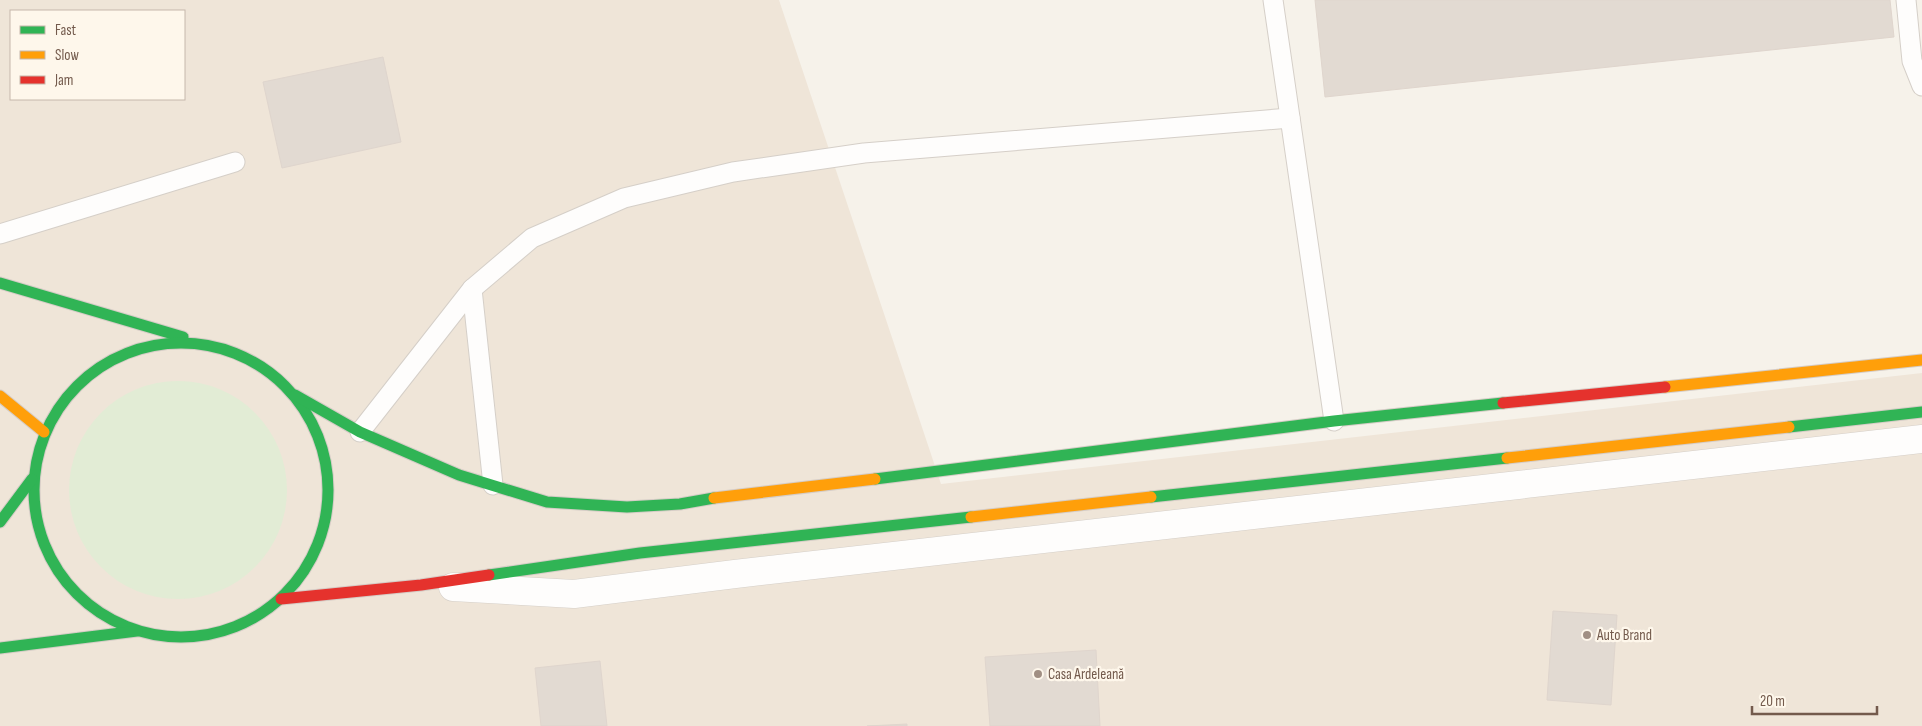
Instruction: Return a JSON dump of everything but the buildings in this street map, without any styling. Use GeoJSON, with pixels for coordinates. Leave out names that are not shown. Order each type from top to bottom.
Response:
{"type":"FeatureCollection","features":[{"type":"Feature","properties":{"kind":"main road"},"geometry":{"type":"LineString","coordinates":[[0,283],[247,358],[270,372],[295,396],[360,432],[459,475],[547,502],[626,507],[680,504],[731,495],[918,474],[1334,421],[1922,360]]}},
{"type":"Feature","properties":{"kind":"main road"},"geometry":{"type":"LineString","coordinates":[[137,632],[93,609],[58,573],[38,528],[32,479],[44,432],[70,390],[109,360],[156,344],[206,344]]}},
{"type":"Feature","properties":{"kind":"main road"},"geometry":{"type":"LineString","coordinates":[[0,396],[44,432]]}},
{"type":"Feature","properties":{"kind":"main road"},"geometry":{"type":"LineString","coordinates":[[0,648],[137,632],[183,638],[218,633],[251,620],[281,599],[309,564],[326,522],[329,477],[318,434],[295,396]]}},
{"type":"Feature","properties":{"kind":"main road"},"geometry":{"type":"LineString","coordinates":[[281,599],[421,585],[640,553],[1922,412]]}},
{"type":"Feature","properties":{"kind":"main road"},"geometry":{"type":"LineString","coordinates":[[0,522],[32,479]]}},
{"type":"Feature","properties":{"kind":"street"},"geometry":{"type":"LineString","coordinates":[[421,585],[574,594],[1922,439]]}},
{"type":"Feature","properties":{"kind":"lane"},"geometry":{"type":"LineString","coordinates":[[1274,0],[1334,421]]}},
{"type":"Feature","properties":{"kind":"lane"},"geometry":{"type":"LineString","coordinates":[[1906,0],[1912,61],[1922,86]]}},
{"type":"Feature","properties":{"kind":"lane"},"geometry":{"type":"LineString","coordinates":[[360,432],[472,289],[532,238],[624,198],[733,172],[864,153],[1290,118]]}},
{"type":"Feature","properties":{"kind":"lane"},"geometry":{"type":"LineString","coordinates":[[0,234],[235,162]]}},
{"type":"Feature","properties":{"kind":"lane"},"geometry":{"type":"LineString","coordinates":[[472,289],[493,486]]}},
{"type":"Feature","properties":{"kind":"shaded area"},"geometry":{"type":"Polygon","coordinates":[[[0,0],[779,0],[941,484],[1922,373],[1922,726],[0,726],[0,0]]]}},
{"type":"Feature","properties":{"kind":"green space"},"geometry":{"type":"Polygon","coordinates":[[[178,381],[199,383],[220,390],[229,394],[255,413],[274,439],[278,448],[285,469],[287,490],[285,511],[278,532],[274,541],[255,567],[229,586],[220,590],[199,597],[178,599],[157,597],[136,590],[127,586],[101,567],[82,541],[78,532],[71,511],[69,490],[71,469],[78,448],[82,439],[101,413],[127,394],[136,390],[157,383],[178,381]]]}},
{"type":"Feature","properties":{"kind":"traffic: fast"},"geometry":{"type":"LineString","coordinates":[[0,283],[183,337]]}},
{"type":"Feature","properties":{"kind":"traffic: fast"},"geometry":{"type":"LineString","coordinates":[[181,343],[210,346],[237,354],[263,368],[285,386],[303,408],[317,434],[325,461],[328,490],[325,519],[317,546],[303,572],[285,594],[263,612],[237,626],[210,634],[181,637],[152,634],[125,626],[99,612],[77,594],[59,572],[45,546],[37,519],[34,490],[37,461],[45,434],[59,408],[77,386],[99,368],[125,354],[152,346],[181,343]]}},
{"type":"Feature","properties":{"kind":"traffic: fast"},"geometry":{"type":"LineString","coordinates":[[295,395],[360,432],[459,475],[547,502],[627,507],[680,504],[714,498]]}},
{"type":"Feature","properties":{"kind":"traffic: fast"},"geometry":{"type":"LineString","coordinates":[[875,479],[1334,421],[1503,403]]}},
{"type":"Feature","properties":{"kind":"traffic: fast"},"geometry":{"type":"LineString","coordinates":[[1789,427],[1922,412]]}},
{"type":"Feature","properties":{"kind":"traffic: fast"},"geometry":{"type":"LineString","coordinates":[[1151,497],[1507,458]]}},
{"type":"Feature","properties":{"kind":"traffic: fast"},"geometry":{"type":"LineString","coordinates":[[0,522],[32,479]]}},
{"type":"Feature","properties":{"kind":"traffic: fast"},"geometry":{"type":"LineString","coordinates":[[489,575],[640,553],[971,517]]}},
{"type":"Feature","properties":{"kind":"traffic: fast"},"geometry":{"type":"LineString","coordinates":[[0,648],[137,631]]}},
{"type":"Feature","properties":{"kind":"traffic: slow"},"geometry":{"type":"LineString","coordinates":[[1665,387],[1922,360]]}},
{"type":"Feature","properties":{"kind":"traffic: slow"},"geometry":{"type":"LineString","coordinates":[[0,396],[44,432]]}},
{"type":"Feature","properties":{"kind":"traffic: slow"},"geometry":{"type":"LineString","coordinates":[[1507,458],[1789,427]]}},
{"type":"Feature","properties":{"kind":"traffic: slow"},"geometry":{"type":"LineString","coordinates":[[714,498],[875,479]]}},
{"type":"Feature","properties":{"kind":"traffic: slow"},"geometry":{"type":"LineString","coordinates":[[971,517],[1151,497]]}},
{"type":"Feature","properties":{"kind":"traffic: jam"},"geometry":{"type":"LineString","coordinates":[[1503,403],[1665,387]]}},
{"type":"Feature","properties":{"kind":"traffic: jam"},"geometry":{"type":"LineString","coordinates":[[281,599],[421,585],[489,575]]}},
{"type":"Feature","properties":{"kind":"place","name":"Auto Brand"},"geometry":{"type":"Point","coordinates":[1587,635]}},
{"type":"Feature","properties":{"kind":"place","name":"Casa Ardeleană"},"geometry":{"type":"Point","coordinates":[1038,674]}}]}
